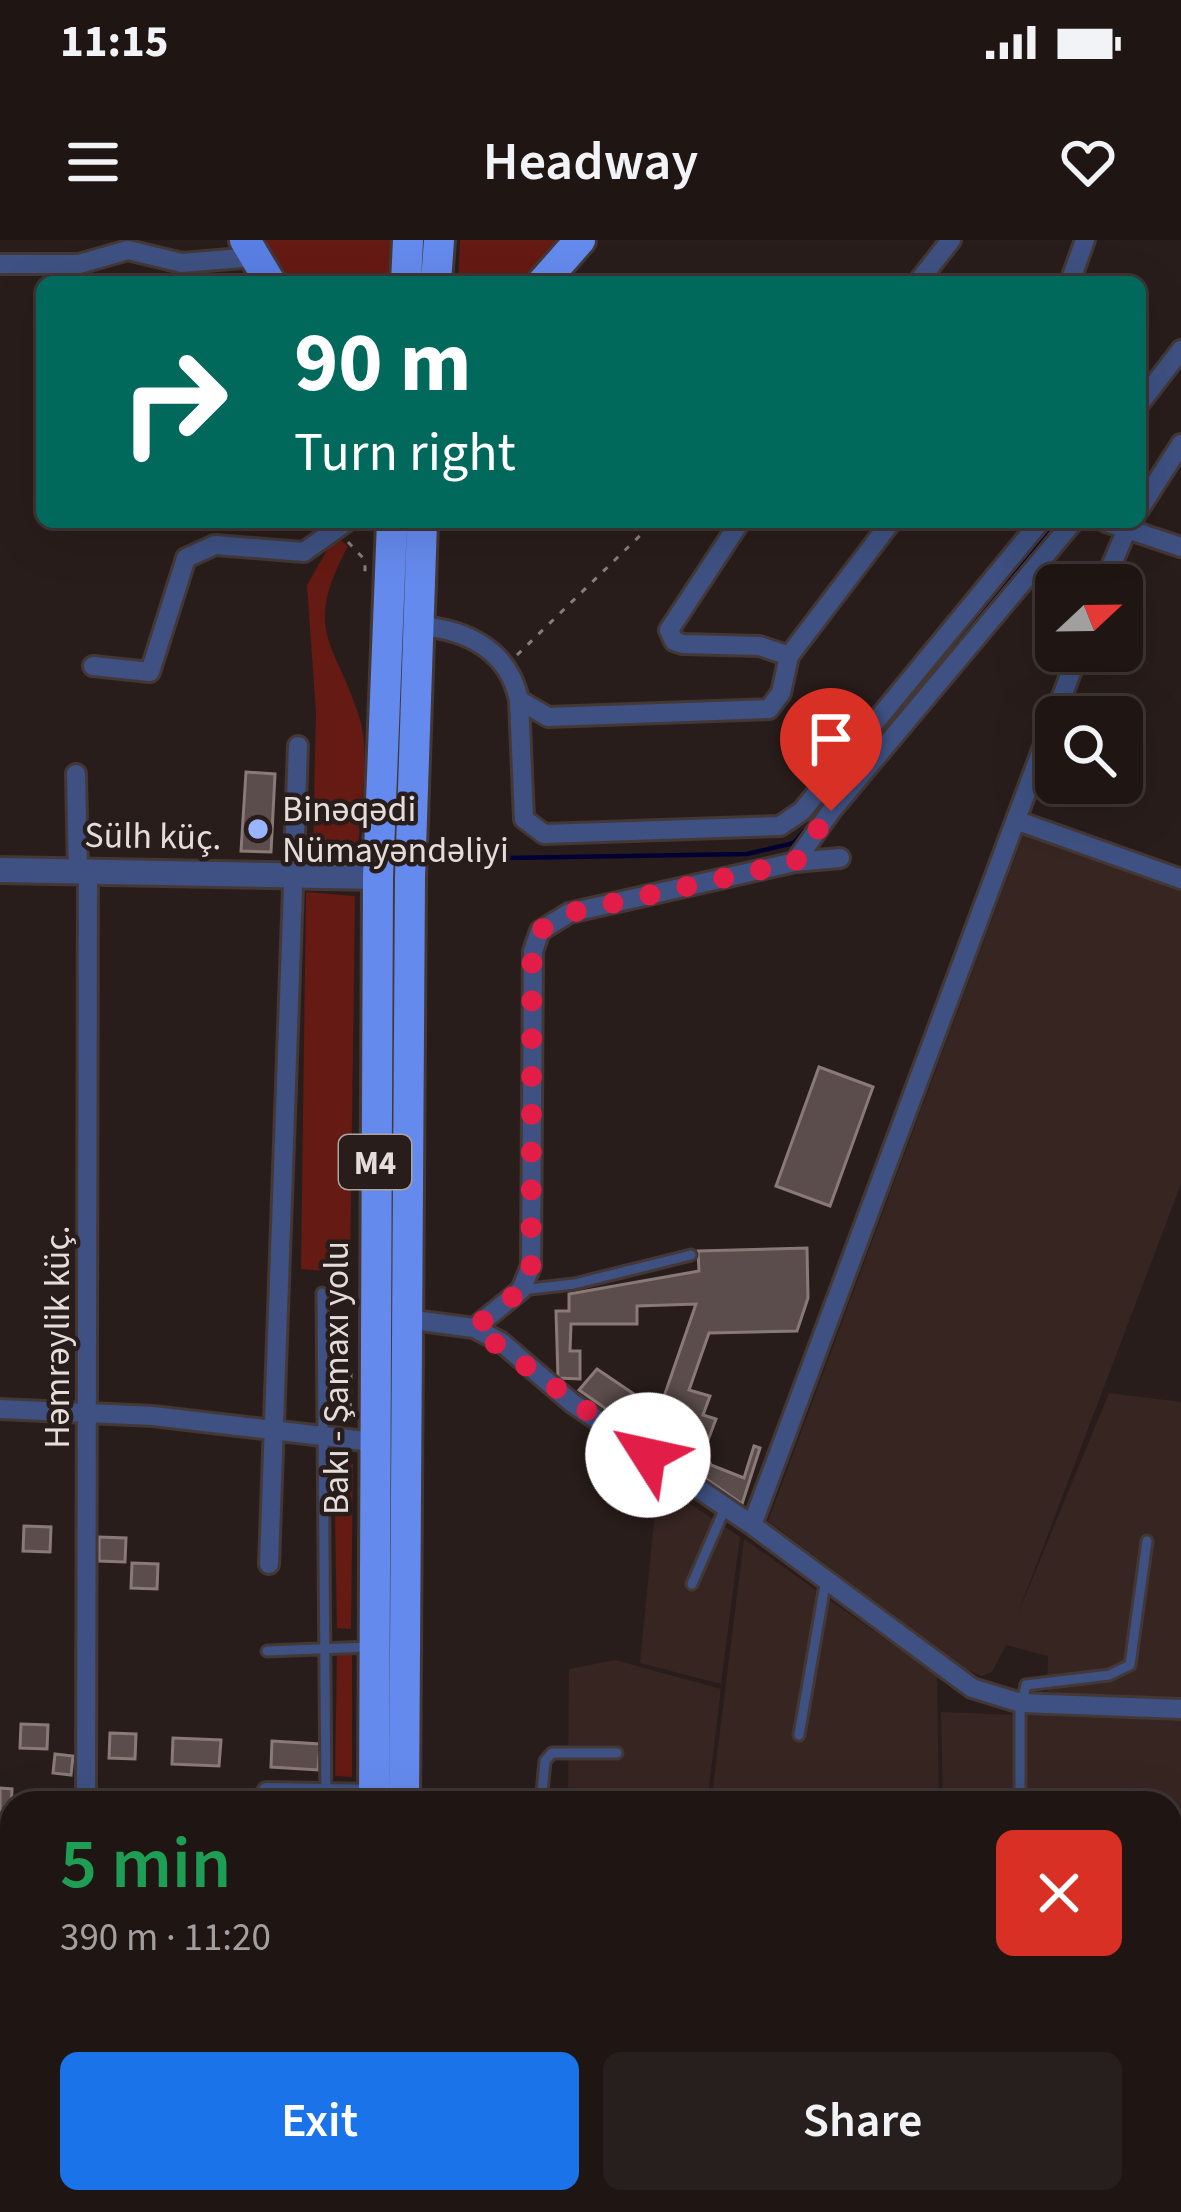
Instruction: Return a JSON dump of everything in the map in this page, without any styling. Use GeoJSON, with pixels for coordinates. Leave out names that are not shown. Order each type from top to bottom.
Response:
{"type":"FeatureCollection","features":[{"type":"Feature","properties":{"kind":"highway"},"geometry":{"type":"LineString","coordinates":[[406,276],[408,240]]}},
{"type":"Feature","properties":{"kind":"highway"},"geometry":{"type":"LineString","coordinates":[[436,276],[439,240]]}},
{"type":"Feature","properties":{"kind":"highway"},"geometry":{"type":"LineString","coordinates":[[548,276],[580,240]]}},
{"type":"Feature","properties":{"kind":"highway","name":"Bakı - Şamaxı yolu"},"geometry":{"type":"LineString","coordinates":[[394,528],[418,626],[406,1319],[404,1791]]}},
{"type":"Feature","properties":{"kind":"highway"},"geometry":{"type":"LineString","coordinates":[[405,558],[421,528]]}},
{"type":"Feature","properties":{"kind":"highway","name":"Bakı - Şamaxı yolu"},"geometry":{"type":"LineString","coordinates":[[374,1791],[373,1647],[362,1442],[378,877],[405,558]]}},
{"type":"Feature","properties":{"kind":"main road"},"geometry":{"type":"LineString","coordinates":[[387,528],[405,558]]}},
{"type":"Feature","properties":{"kind":"street"},"geometry":{"type":"LineString","coordinates":[[923,276],[951,240]]}},
{"type":"Feature","properties":{"kind":"street"},"geometry":{"type":"LineString","coordinates":[[1072,276],[1084,240]]}},
{"type":"Feature","properties":{"kind":"street"},"geometry":{"type":"LineString","coordinates":[[0,264],[79,273],[119,245],[182,263],[257,260]]}},
{"type":"Feature","properties":{"kind":"street"},"geometry":{"type":"LineString","coordinates":[[1146,395],[1181,350]]}},
{"type":"Feature","properties":{"kind":"street"},"geometry":{"type":"LineString","coordinates":[[1146,499],[1181,444]]}},
{"type":"Feature","properties":{"kind":"street"},"geometry":{"type":"LineString","coordinates":[[93,666],[150,673],[178,577],[186,558],[202,548],[304,552],[332,528]]}},
{"type":"Feature","properties":{"kind":"street"},"geometry":{"type":"LineString","coordinates":[[736,528],[669,630],[674,641],[682,644],[760,646],[789,656]]}},
{"type":"Feature","properties":{"kind":"street"},"geometry":{"type":"LineString","coordinates":[[519,700],[548,717],[769,709],[781,693],[789,656],[886,528]]}},
{"type":"Feature","properties":{"kind":"street"},"geometry":{"type":"LineString","coordinates":[[418,626],[446,628],[467,637],[506,664],[519,700],[524,819],[531,829],[544,834],[767,829],[802,812],[1035,528]]}},
{"type":"Feature","properties":{"kind":"street"},"geometry":{"type":"LineString","coordinates":[[795,862],[820,825],[1068,528]]}},
{"type":"Feature","properties":{"kind":"street"},"geometry":{"type":"LineString","coordinates":[[1109,564],[1119,528]]}},
{"type":"Feature","properties":{"kind":"street"},"geometry":{"type":"LineString","coordinates":[[1131,528],[1181,547]]}},
{"type":"Feature","properties":{"kind":"street"},"geometry":{"type":"LineString","coordinates":[[752,1525],[1071,672]]}},
{"type":"Feature","properties":{"kind":"street"},"geometry":{"type":"LineString","coordinates":[[269,1564],[270,1433],[298,746]]}},
{"type":"Feature","properties":{"kind":"street","name":"Həmrəylik küç."},"geometry":{"type":"LineString","coordinates":[[76,774],[83,871],[90,1414],[86,1791]]}},
{"type":"Feature","properties":{"kind":"street"},"geometry":{"type":"LineString","coordinates":[[802,812],[820,825]]}},
{"type":"Feature","properties":{"kind":"street"},"geometry":{"type":"LineString","coordinates":[[1018,821],[1181,879]]}},
{"type":"Feature","properties":{"kind":"street"},"geometry":{"type":"LineString","coordinates":[[474,1328],[521,1290],[531,1266],[532,951],[539,931],[569,913],[795,862],[840,858]]}},
{"type":"Feature","properties":{"kind":"street","name":"Sülh küç."},"geometry":{"type":"LineString","coordinates":[[0,871],[378,877]]}},
{"type":"Feature","properties":{"kind":"street"},"geometry":{"type":"LineString","coordinates":[[406,1319],[474,1328],[752,1525],[948,1673],[992,1696],[1021,1703],[1181,1709]]}},
{"type":"Feature","properties":{"kind":"street"},"geometry":{"type":"LineString","coordinates":[[0,1409],[153,1417],[362,1442]]}},
{"type":"Feature","properties":{"kind":"lane"},"geometry":{"type":"LineString","coordinates":[[521,1290],[574,1284],[692,1255]]}},
{"type":"Feature","properties":{"kind":"lane"},"geometry":{"type":"LineString","coordinates":[[322,1293],[326,1791]]}},
{"type":"Feature","properties":{"kind":"lane"},"geometry":{"type":"LineString","coordinates":[[692,1583],[725,1508]]}},
{"type":"Feature","properties":{"kind":"lane"},"geometry":{"type":"LineString","coordinates":[[1020,1791],[1021,1703],[1026,1684],[1109,1675],[1130,1665],[1147,1541]]}},
{"type":"Feature","properties":{"kind":"lane"},"geometry":{"type":"LineString","coordinates":[[799,1736],[826,1579]]}},
{"type":"Feature","properties":{"kind":"lane"},"geometry":{"type":"LineString","coordinates":[[267,1651],[373,1647]]}},
{"type":"Feature","properties":{"kind":"lane"},"geometry":{"type":"LineString","coordinates":[[542,1791],[545,1761],[551,1754],[617,1753]]}},
{"type":"Feature","properties":{"kind":"path"},"geometry":{"type":"LineString","coordinates":[[340,528],[365,560],[365,582]]}},
{"type":"Feature","properties":{"kind":"path"},"geometry":{"type":"LineString","coordinates":[[506,664],[552,626],[570,600],[648,528]]}},
{"type":"Feature","properties":{"kind":"path"},"geometry":{"type":"LineString","coordinates":[[323,1372],[351,1373],[362,1442]]}},
{"type":"Feature","properties":{"kind":"shaded area"},"geometry":{"type":"Polygon","coordinates":[[[261,240],[393,240],[390,276],[283,276],[261,240]]]}},
{"type":"Feature","properties":{"kind":"shaded area"},"geometry":{"type":"Polygon","coordinates":[[[460,240],[568,240],[540,276],[458,276],[460,240]]]}},
{"type":"Feature","properties":{"kind":"shaded area"},"geometry":{"type":"Polygon","coordinates":[[[335,536],[348,546],[334,576],[325,620],[363,736],[358,855],[313,851],[316,713],[307,585],[335,536]]]}},
{"type":"Feature","properties":{"kind":"shaded area"},"geometry":{"type":"Polygon","coordinates":[[[1024,833],[1181,891],[1181,1184],[1017,1616],[1109,1393],[1181,1402],[1181,1699],[1047,1692],[1048,1656],[1006,1645],[992,1672],[982,1676],[966,1669],[768,1521],[1024,833]]]}},
{"type":"Feature","properties":{"kind":"shaded area"},"geometry":{"type":"Polygon","coordinates":[[[306,892],[355,896],[350,1273],[301,1269],[306,892]]]}},
{"type":"Feature","properties":{"kind":"shaded area"},"geometry":{"type":"Polygon","coordinates":[[[334,1463],[353,1464],[351,1629],[337,1628],[334,1463]]]}},
{"type":"Feature","properties":{"kind":"shaded area"},"geometry":{"type":"Polygon","coordinates":[[[668,1489],[740,1537],[721,1684],[640,1663],[655,1512],[668,1489]]]}},
{"type":"Feature","properties":{"kind":"shaded area"},"geometry":{"type":"Polygon","coordinates":[[[744,1539],[937,1676],[939,1791],[712,1791],[744,1539]]]}},
{"type":"Feature","properties":{"kind":"shaded area"},"geometry":{"type":"Polygon","coordinates":[[[337,1653],[352,1655],[352,1777],[335,1776],[337,1653]]]}},
{"type":"Feature","properties":{"kind":"shaded area"},"geometry":{"type":"Polygon","coordinates":[[[615,1660],[721,1689],[708,1791],[568,1791],[569,1669],[615,1660]]]}},
{"type":"Feature","properties":{"kind":"shaded area"},"geometry":{"type":"Polygon","coordinates":[[[941,1712],[1181,1721],[1181,1791],[943,1791],[941,1712]]]}},
{"type":"Feature","properties":{"kind":"building"},"geometry":{"type":"Polygon","coordinates":[[[246,772],[275,774],[271,852],[241,851],[246,772]]]}},
{"type":"Feature","properties":{"kind":"building"},"geometry":{"type":"Polygon","coordinates":[[[819,1067],[873,1087],[830,1206],[776,1186],[819,1067]]]}},
{"type":"Feature","properties":{"kind":"building"},"geometry":{"type":"Polygon","coordinates":[[[807,1248],[808,1298],[797,1331],[709,1333],[689,1390],[710,1396],[703,1415],[716,1419],[704,1451],[711,1465],[744,1478],[754,1446],[760,1448],[742,1504],[579,1390],[597,1369],[659,1411],[696,1304],[637,1306],[637,1324],[571,1324],[570,1351],[580,1351],[580,1379],[558,1378],[556,1311],[569,1311],[569,1294],[699,1271],[698,1251],[807,1248]]]}},
{"type":"Feature","properties":{"kind":"building"},"geometry":{"type":"Polygon","coordinates":[[[24,1526],[51,1527],[50,1552],[23,1551],[24,1526]]]}},
{"type":"Feature","properties":{"kind":"building"},"geometry":{"type":"Polygon","coordinates":[[[99,1537],[126,1538],[125,1562],[99,1561],[99,1537]]]}},
{"type":"Feature","properties":{"kind":"building"},"geometry":{"type":"Polygon","coordinates":[[[132,1563],[158,1564],[157,1589],[131,1588],[132,1563]]]}},
{"type":"Feature","properties":{"kind":"building"},"geometry":{"type":"Polygon","coordinates":[[[21,1724],[48,1725],[47,1749],[20,1748],[21,1724]]]}},
{"type":"Feature","properties":{"kind":"building"},"geometry":{"type":"Polygon","coordinates":[[[110,1733],[136,1734],[135,1759],[109,1758],[110,1733]]]}},
{"type":"Feature","properties":{"kind":"building"},"geometry":{"type":"Polygon","coordinates":[[[173,1738],[221,1740],[219,1766],[172,1764],[173,1738]]]}},
{"type":"Feature","properties":{"kind":"building"},"geometry":{"type":"Polygon","coordinates":[[[272,1741],[320,1744],[318,1770],[271,1767],[272,1741]]]}},
{"type":"Feature","properties":{"kind":"building"},"geometry":{"type":"Polygon","coordinates":[[[55,1754],[73,1756],[71,1775],[53,1773],[55,1754]]]}},
{"type":"Feature","properties":{"kind":"waterway"},"geometry":{"type":"LineString","coordinates":[[1159,393],[1181,366]]}},
{"type":"Feature","properties":{"kind":"waterway"},"geometry":{"type":"LineString","coordinates":[[819,810],[1049,528]]}},
{"type":"Feature","properties":{"kind":"waterway"},"geometry":{"type":"LineString","coordinates":[[453,859],[747,854],[794,843],[804,831]]}},
{"type":"Feature","properties":{"kind":"place","name":"Binəqədi Nümayəndəliyi"},"geometry":{"type":"Point","coordinates":[258,829]}},
{"type":"Feature","properties":{"kind":"route"},"geometry":{"type":"LineString","coordinates":[[648,1455],[571,1402],[501,1342],[474,1328],[529,1280],[532,951],[539,931],[569,913],[795,862],[831,811]]}}]}
